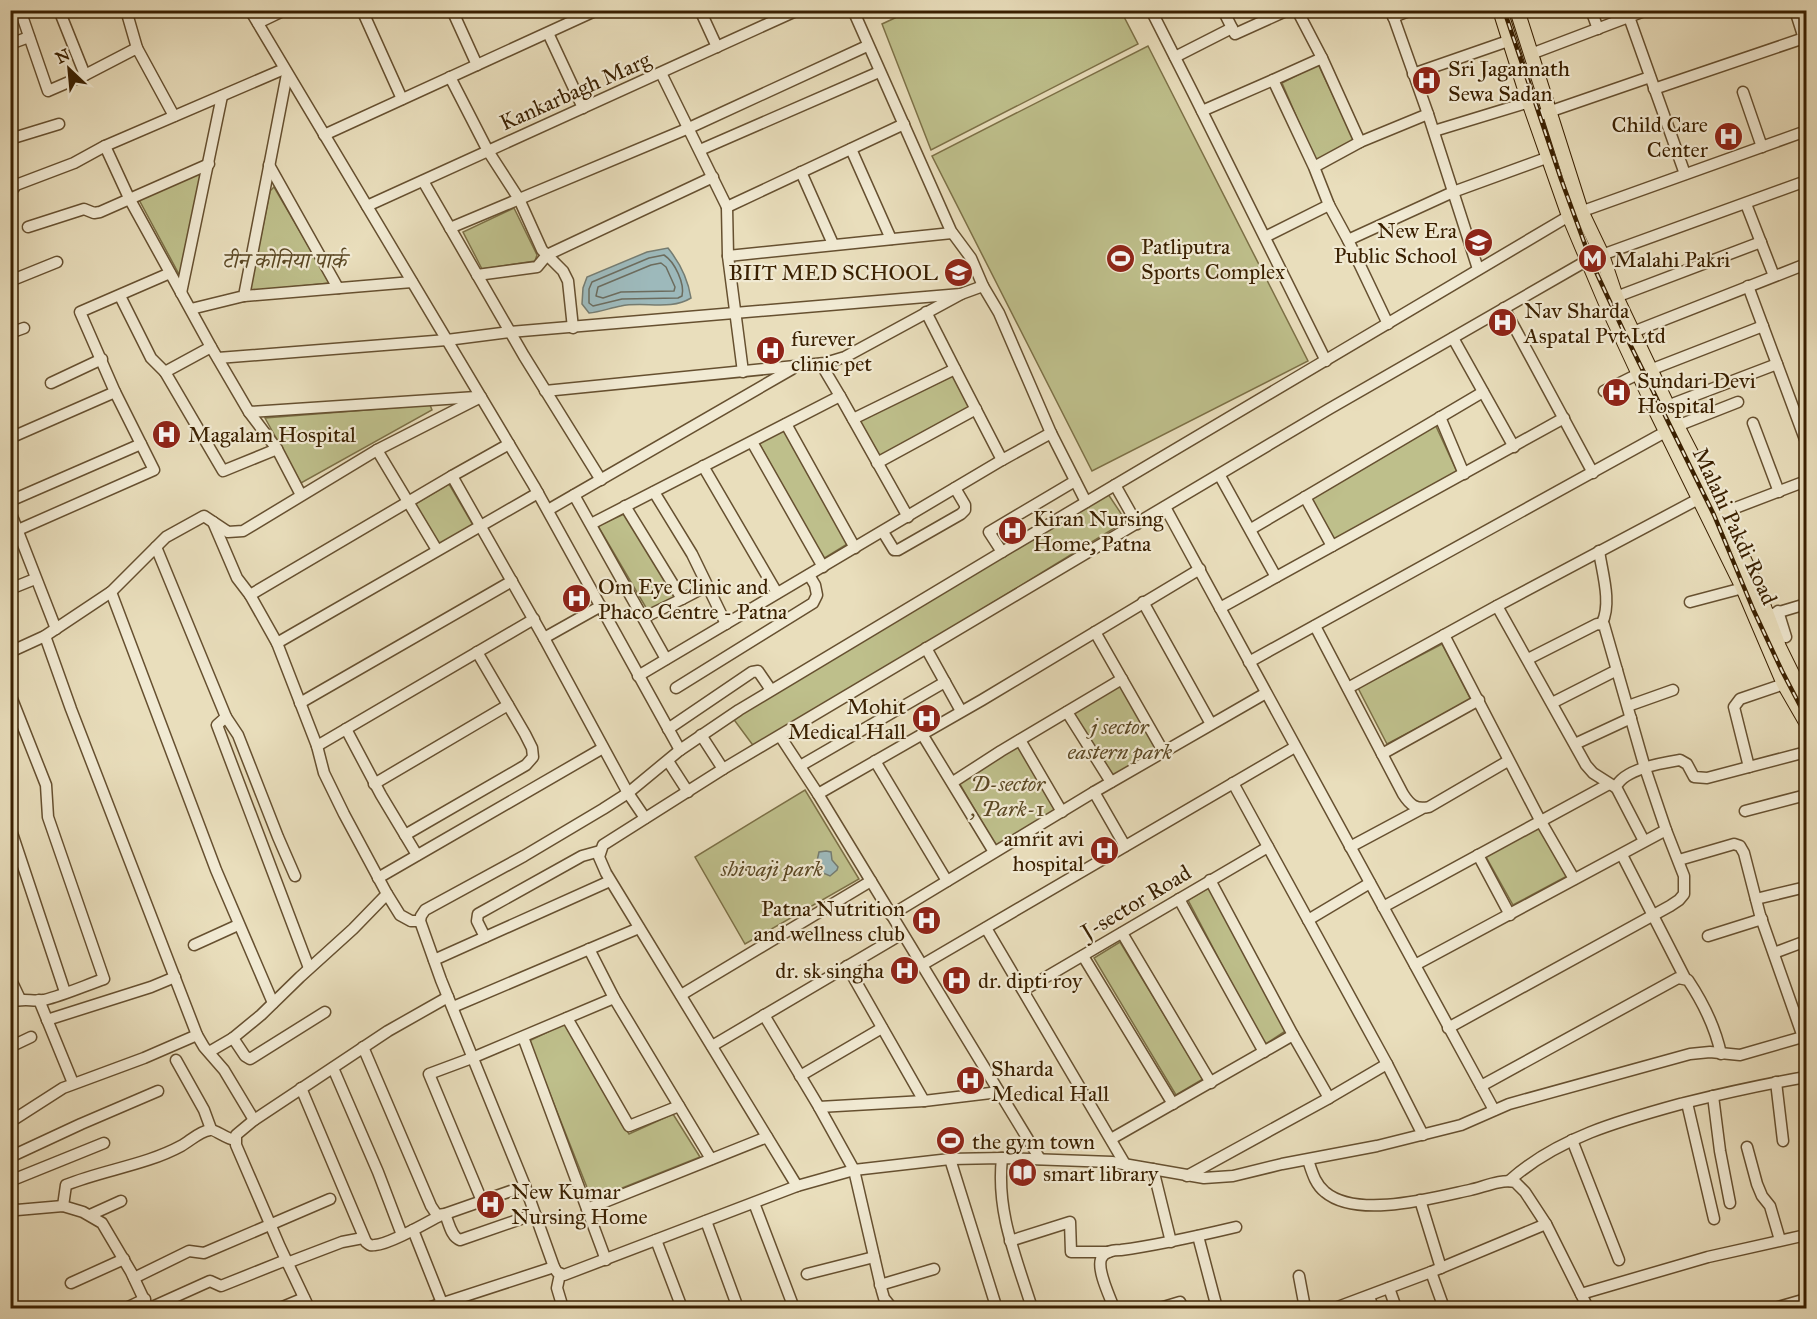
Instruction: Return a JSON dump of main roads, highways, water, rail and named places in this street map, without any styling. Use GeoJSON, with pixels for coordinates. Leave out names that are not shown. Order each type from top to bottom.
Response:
{"type":"FeatureCollection","features":[{"type":"Feature","properties":{"kind":"main road","name":"Malahi Pakdi Road"},"geometry":{"type":"LineString","coordinates":[[1500,10],[1534,117],[1644,372],[1705,496],[1784,684],[1805,706]]}},
{"type":"Feature","properties":{"kind":"main road"},"geometry":{"type":"LineString","coordinates":[[1517,10],[1549,112],[1555,162]]}},
{"type":"Feature","properties":{"kind":"main road","name":"Malahi Pakdi Road"},"geometry":{"type":"LineString","coordinates":[[1595,257],[1633,332],[1644,372],[1667,406],[1672,429]]}},
{"type":"Feature","properties":{"kind":"main road","name":"Malahi Pakdi Road"},"geometry":{"type":"LineString","coordinates":[[1705,496],[1722,513],[1772,613],[1790,672],[1805,706]]}},
{"type":"Feature","properties":{"kind":"water"},"geometry":{"type":"Polygon","coordinates":[[[668,248],[683,272],[691,298],[674,304],[630,305],[589,313],[582,304],[583,288],[587,277],[647,252],[668,248]]]}},
{"type":"Feature","properties":{"kind":"water"},"geometry":{"type":"Polygon","coordinates":[[[819,852],[831,852],[832,860],[838,867],[830,876],[823,873],[817,861],[819,852]]]}},
{"type":"Feature","properties":{"kind":"railway"},"geometry":{"type":"LineString","coordinates":[[1504,10],[1591,261],[1714,515],[1753,609],[1806,717]]}},
{"type":"Feature","properties":{"kind":"place","name":"Sri Jagannath Sewa Sadan"},"geometry":{"type":"Point","coordinates":[1427,81]}},
{"type":"Feature","properties":{"kind":"place","name":"Child Care Center"},"geometry":{"type":"Point","coordinates":[1729,137]}},
{"type":"Feature","properties":{"kind":"place","name":"New Era Public School"},"geometry":{"type":"Point","coordinates":[1478,243]}},
{"type":"Feature","properties":{"kind":"place","name":"Patliputra Sports Complex"},"geometry":{"type":"Point","coordinates":[1120,259]}},
{"type":"Feature","properties":{"kind":"place","name":"Malahi Pakri"},"geometry":{"type":"Point","coordinates":[1593,259]}},
{"type":"Feature","properties":{"kind":"place","name":"BIIT MED SCHOOL"},"geometry":{"type":"Point","coordinates":[959,272]}},
{"type":"Feature","properties":{"kind":"place","name":"Nav Sharda Aspatal Pvt Ltd"},"geometry":{"type":"Point","coordinates":[1503,323]}},
{"type":"Feature","properties":{"kind":"place","name":"furever clinic pet"},"geometry":{"type":"Point","coordinates":[770,351]}},
{"type":"Feature","properties":{"kind":"place","name":"Sundari Devi Hospital"},"geometry":{"type":"Point","coordinates":[1616,393]}},
{"type":"Feature","properties":{"kind":"place","name":"Magalam Hospital"},"geometry":{"type":"Point","coordinates":[167,434]}},
{"type":"Feature","properties":{"kind":"place","name":"Kiran Nursing Home, Patna"},"geometry":{"type":"Point","coordinates":[1012,531]}},
{"type":"Feature","properties":{"kind":"place","name":"Om Eye Clinic and Phaco Centre - Patna"},"geometry":{"type":"Point","coordinates":[577,599]}},
{"type":"Feature","properties":{"kind":"place","name":"Mohit Medical Hall"},"geometry":{"type":"Point","coordinates":[927,719]}},
{"type":"Feature","properties":{"kind":"place","name":"amrit avi hospital"},"geometry":{"type":"Point","coordinates":[1105,851]}},
{"type":"Feature","properties":{"kind":"place","name":"Patna Nutrition and wellness club"},"geometry":{"type":"Point","coordinates":[926,921]}},
{"type":"Feature","properties":{"kind":"place","name":"dr. sk singha"},"geometry":{"type":"Point","coordinates":[905,970]}},
{"type":"Feature","properties":{"kind":"place","name":"dr. dipti roy"},"geometry":{"type":"Point","coordinates":[957,980]}},
{"type":"Feature","properties":{"kind":"place","name":"Sharda Medical Hall"},"geometry":{"type":"Point","coordinates":[970,1081]}},
{"type":"Feature","properties":{"kind":"place","name":"the gym town"},"geometry":{"type":"Point","coordinates":[951,1141]}},
{"type":"Feature","properties":{"kind":"place","name":"smart library"},"geometry":{"type":"Point","coordinates":[1022,1173]}},
{"type":"Feature","properties":{"kind":"place","name":"New Kumar Nursing Home"},"geometry":{"type":"Point","coordinates":[490,1204]}},
{"type":"Feature","properties":{"kind":"park label","name":"टीन कोनिया पार्क"},"geometry":{"type":"Point","coordinates":[284,260]}},
{"type":"Feature","properties":{"kind":"park label","name":"j sector eastern park"},"geometry":{"type":"Point","coordinates":[1120,738]}},
{"type":"Feature","properties":{"kind":"park label","name":"D-sector , Park-1"},"geometry":{"type":"Point","coordinates":[1008,796]}},
{"type":"Feature","properties":{"kind":"park label","name":"shivaji park"},"geometry":{"type":"Point","coordinates":[772,868]}}]}
